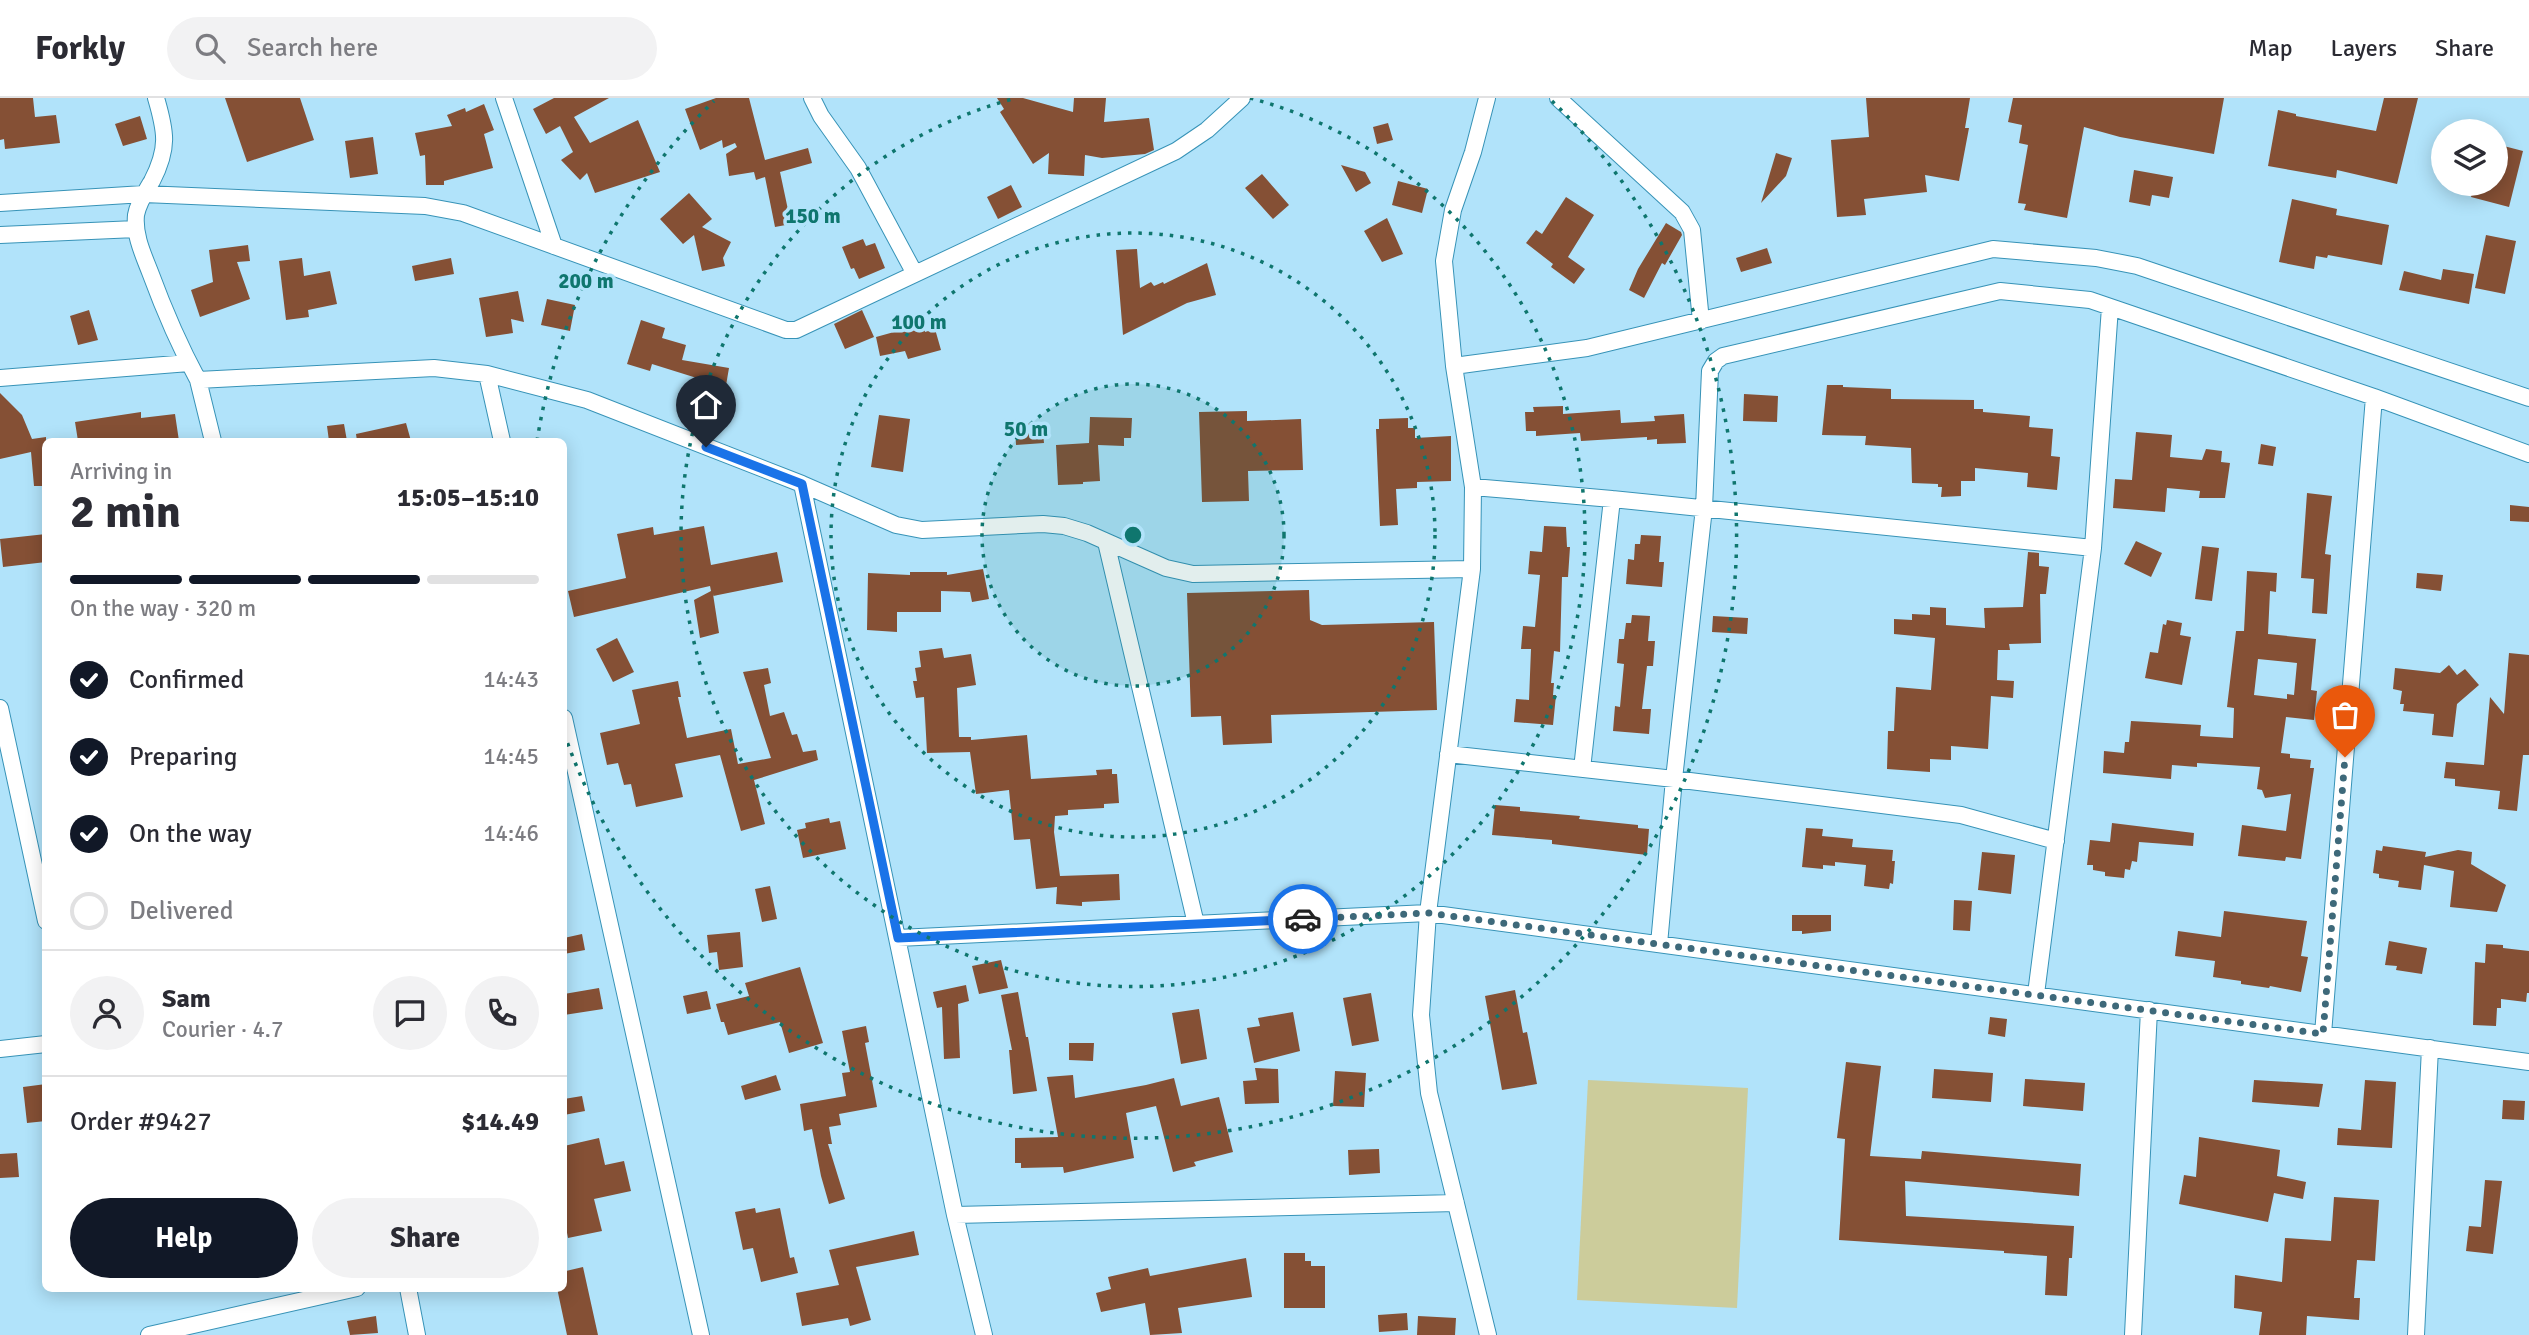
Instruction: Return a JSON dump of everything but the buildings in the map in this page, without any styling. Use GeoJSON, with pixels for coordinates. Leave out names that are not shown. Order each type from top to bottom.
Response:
{"type":"FeatureCollection","features":[{"type":"Feature","properties":{"kind":"street"},"geometry":{"type":"LineString","coordinates":[[156,98],[165,129],[163,148],[154,176],[138,207],[136,229],[168,322],[198,380],[212,438]]}},
{"type":"Feature","properties":{"kind":"street"},"geometry":{"type":"LineString","coordinates":[[504,98],[554,246]]}},
{"type":"Feature","properties":{"kind":"street"},"geometry":{"type":"LineString","coordinates":[[812,98],[821,116],[858,168],[915,274]]}},
{"type":"Feature","properties":{"kind":"street"},"geometry":{"type":"LineString","coordinates":[[0,203],[144,194],[425,206],[463,213],[786,330],[796,330],[1176,151],[1207,130],[1242,98]]}},
{"type":"Feature","properties":{"kind":"street"},"geometry":{"type":"LineString","coordinates":[[1487,98],[1473,152],[1453,210],[1444,261],[1454,366],[1472,487],[1472,569],[1428,913],[1421,1015],[1429,1093],[1488,1335]]}},
{"type":"Feature","properties":{"kind":"street"},"geometry":{"type":"LineString","coordinates":[[1558,98],[1682,212],[1692,230],[1701,321]]}},
{"type":"Feature","properties":{"kind":"street"},"geometry":{"type":"LineString","coordinates":[[0,235],[136,229]]}},
{"type":"Feature","properties":{"kind":"street"},"geometry":{"type":"LineString","coordinates":[[1454,366],[1587,348],[1993,250],[2096,258],[2137,266],[2529,398]]}},
{"type":"Feature","properties":{"kind":"street"},"geometry":{"type":"LineString","coordinates":[[1660,944],[1674,779],[1704,508],[1710,371],[1723,356],[2000,291],[2090,300],[2374,397],[2529,454]]}},
{"type":"Feature","properties":{"kind":"street"},"geometry":{"type":"LineString","coordinates":[[2036,994],[2093,548],[2110,307]]}},
{"type":"Feature","properties":{"kind":"street"},"geometry":{"type":"LineString","coordinates":[[0,378],[189,363]]}},
{"type":"Feature","properties":{"kind":"street"},"geometry":{"type":"LineString","coordinates":[[198,380],[434,368],[487,374],[587,400],[802,484],[896,525],[946,529],[1043,524],[1064,526],[1087,533],[1166,568],[1193,574],[1472,569]]}},
{"type":"Feature","properties":{"kind":"street"},"geometry":{"type":"LineString","coordinates":[[487,374],[501,438]]}},
{"type":"Feature","properties":{"kind":"street"},"geometry":{"type":"LineString","coordinates":[[2323,1034],[2374,397]]}},
{"type":"Feature","properties":{"kind":"street"},"geometry":{"type":"LineString","coordinates":[[802,484],[955,1215],[984,1335]]}},
{"type":"Feature","properties":{"kind":"street"},"geometry":{"type":"LineString","coordinates":[[1472,487],[2093,548]]}},
{"type":"Feature","properties":{"kind":"street"},"geometry":{"type":"LineString","coordinates":[[1582,769],[1612,499]]}},
{"type":"Feature","properties":{"kind":"street"},"geometry":{"type":"LineString","coordinates":[[1106,542],[1196,924]]}},
{"type":"Feature","properties":{"kind":"street"},"geometry":{"type":"LineString","coordinates":[[0,708],[42,902]]}},
{"type":"Feature","properties":{"kind":"street"},"geometry":{"type":"LineString","coordinates":[[567,732],[701,1335]]}},
{"type":"Feature","properties":{"kind":"street"},"geometry":{"type":"LineString","coordinates":[[1448,754],[1961,815],[2056,841]]}},
{"type":"Feature","properties":{"kind":"street"},"geometry":{"type":"LineString","coordinates":[[898,938],[1428,913],[2529,1062]]}},
{"type":"Feature","properties":{"kind":"street"},"geometry":{"type":"LineString","coordinates":[[2133,1335],[2149,1010]]}},
{"type":"Feature","properties":{"kind":"street"},"geometry":{"type":"LineString","coordinates":[[0,1049],[42,1044]]}},
{"type":"Feature","properties":{"kind":"street"},"geometry":{"type":"LineString","coordinates":[[2416,1335],[2430,1048]]}},
{"type":"Feature","properties":{"kind":"street"},"geometry":{"type":"LineString","coordinates":[[955,1215],[1456,1203]]}},
{"type":"Feature","properties":{"kind":"street"},"geometry":{"type":"LineString","coordinates":[[149,1335],[339,1292]]}},
{"type":"Feature","properties":{"kind":"street"},"geometry":{"type":"LineString","coordinates":[[409,1292],[417,1335]]}},
{"type":"Feature","properties":{"kind":"green space"},"geometry":{"type":"Polygon","coordinates":[[[1588,1080],[1748,1088],[1737,1308],[1577,1300],[1588,1080]]]}},
{"type":"Feature","properties":{"kind":"way so far"},"geometry":{"type":"LineString","coordinates":[[1303,919],[1428,913],[2323,1034],[2345,757]]}},
{"type":"Feature","properties":{"kind":"route"},"geometry":{"type":"LineString","coordinates":[[706,447],[802,484],[898,938],[1303,919]]}}]}
